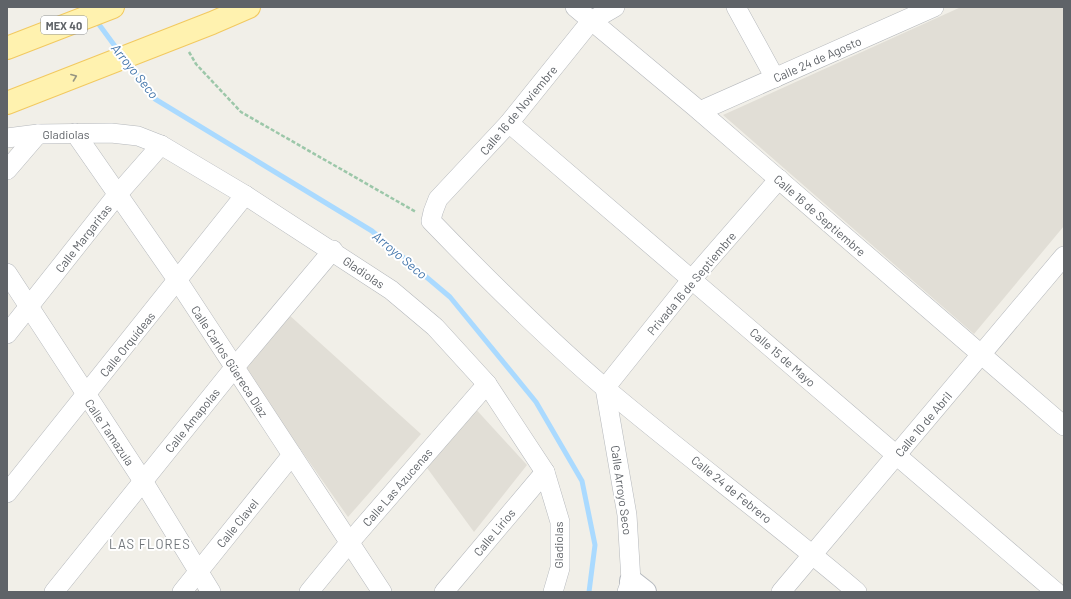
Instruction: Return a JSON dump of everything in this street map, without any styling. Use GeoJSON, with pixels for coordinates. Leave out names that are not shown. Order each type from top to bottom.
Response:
{"type":"FeatureCollection","features":[{"type":"Feature","properties":{"kind":"main road","name":"MEX 40"},"geometry":{"type":"LineString","coordinates":[[12,46],[113,7]]}},
{"type":"Feature","properties":{"kind":"main road"},"geometry":{"type":"LineString","coordinates":[[7,104],[212,24],[249,7]]}},
{"type":"Feature","properties":{"kind":"street","name":"Calle 16 de Septiembre"},"geometry":{"type":"LineString","coordinates":[[575,7],[700,111],[1064,426]]}},
{"type":"Feature","properties":{"kind":"street","name":"Calle 16 de Noviembre"},"geometry":{"type":"LineString","coordinates":[[431,221],[432,212],[438,199],[509,123],[591,20],[615,7]]}},
{"type":"Feature","properties":{"kind":"street"},"geometry":{"type":"LineString","coordinates":[[736,7],[775,78]]}},
{"type":"Feature","properties":{"kind":"street","name":"Calle 24 de Agosto"},"geometry":{"type":"LineString","coordinates":[[700,111],[934,7]]}},
{"type":"Feature","properties":{"kind":"street","name":"Calle 15 de Mayo"},"geometry":{"type":"LineString","coordinates":[[509,123],[1056,592]]}},
{"type":"Feature","properties":{"kind":"street","name":"Calle Carlos Güereca Díaz"},"geometry":{"type":"LineString","coordinates":[[75,133],[178,281],[382,592]]}},
{"type":"Feature","properties":{"kind":"street","name":"Gladiolas"},"geometry":{"type":"LineString","coordinates":[[7,138],[38,134],[111,133],[138,136],[161,145],[245,194],[333,250],[391,290],[435,327],[487,384],[544,472],[560,522],[560,568],[553,592]]}},
{"type":"Feature","properties":{"kind":"street"},"geometry":{"type":"LineString","coordinates":[[7,170],[38,134]]}},
{"type":"Feature","properties":{"kind":"street","name":"Calle Margaritas"},"geometry":{"type":"LineString","coordinates":[[7,334],[117,195],[161,145]]}},
{"type":"Feature","properties":{"kind":"street","name":"Privada 16 de Septiembre"},"geometry":{"type":"LineString","coordinates":[[605,388],[692,279],[779,179]]}},
{"type":"Feature","properties":{"kind":"street","name":"Calle Orquídeas"},"geometry":{"type":"LineString","coordinates":[[7,493],[178,281],[245,194]]}},
{"type":"Feature","properties":{"kind":"street"},"geometry":{"type":"LineString","coordinates":[[431,221],[479,271],[605,388]]}},
{"type":"Feature","properties":{"kind":"street","name":"Calle Amapolas"},"geometry":{"type":"LineString","coordinates":[[54,592],[234,368],[333,250]]}},
{"type":"Feature","properties":{"kind":"street","name":"Calle 10 de Abril"},"geometry":{"type":"LineString","coordinates":[[781,592],[814,555],[1064,256]]}},
{"type":"Feature","properties":{"kind":"street","name":"Calle Tamazula"},"geometry":{"type":"LineString","coordinates":[[7,273],[144,481],[211,592]]}},
{"type":"Feature","properties":{"kind":"street","name":"Calle Las Azucenas"},"geometry":{"type":"LineString","coordinates":[[309,592],[349,543],[487,384]]}},
{"type":"Feature","properties":{"kind":"street","name":"Calle 24 de Febrero"},"geometry":{"type":"LineString","coordinates":[[605,388],[814,555],[857,592]]}},
{"type":"Feature","properties":{"kind":"street","name":"Calle Arroyo Seco"},"geometry":{"type":"LineString","coordinates":[[605,388],[627,516],[634,588]]}},
{"type":"Feature","properties":{"kind":"street","name":"Calle Clavel"},"geometry":{"type":"LineString","coordinates":[[182,592],[292,455]]}},
{"type":"Feature","properties":{"kind":"street","name":"Calle Lirios"},"geometry":{"type":"LineString","coordinates":[[444,592],[544,472]]}},
{"type":"Feature","properties":{"kind":"path"},"geometry":{"type":"LineString","coordinates":[[189,52],[196,64],[241,112],[431,221]]}},
{"type":"Feature","properties":{"kind":"shaded area"},"geometry":{"type":"Polygon","coordinates":[[[961,7],[1064,7],[1064,226],[974,334],[723,115],[961,7]]]}},
{"type":"Feature","properties":{"kind":"shaded area"},"geometry":{"type":"Polygon","coordinates":[[[288,314],[421,434],[348,517],[244,369],[288,314]]]}},
{"type":"Feature","properties":{"kind":"shaded area"},"geometry":{"type":"Polygon","coordinates":[[[472,405],[527,465],[474,532],[422,461],[472,405]]]}},
{"type":"Feature","properties":{"kind":"waterway","name":"Arroyo Seco"},"geometry":{"type":"LineString","coordinates":[[95,19],[120,53]]}},
{"type":"Feature","properties":{"kind":"waterway","name":"Arroyo Seco"},"geometry":{"type":"LineString","coordinates":[[127,62],[155,99],[372,231],[450,297],[536,402],[582,481],[595,545],[589,592]]}},
{"type":"Feature","properties":{"kind":"district","name":"LAS FLORES"},"geometry":{"type":"Point","coordinates":[150,544]}}]}
